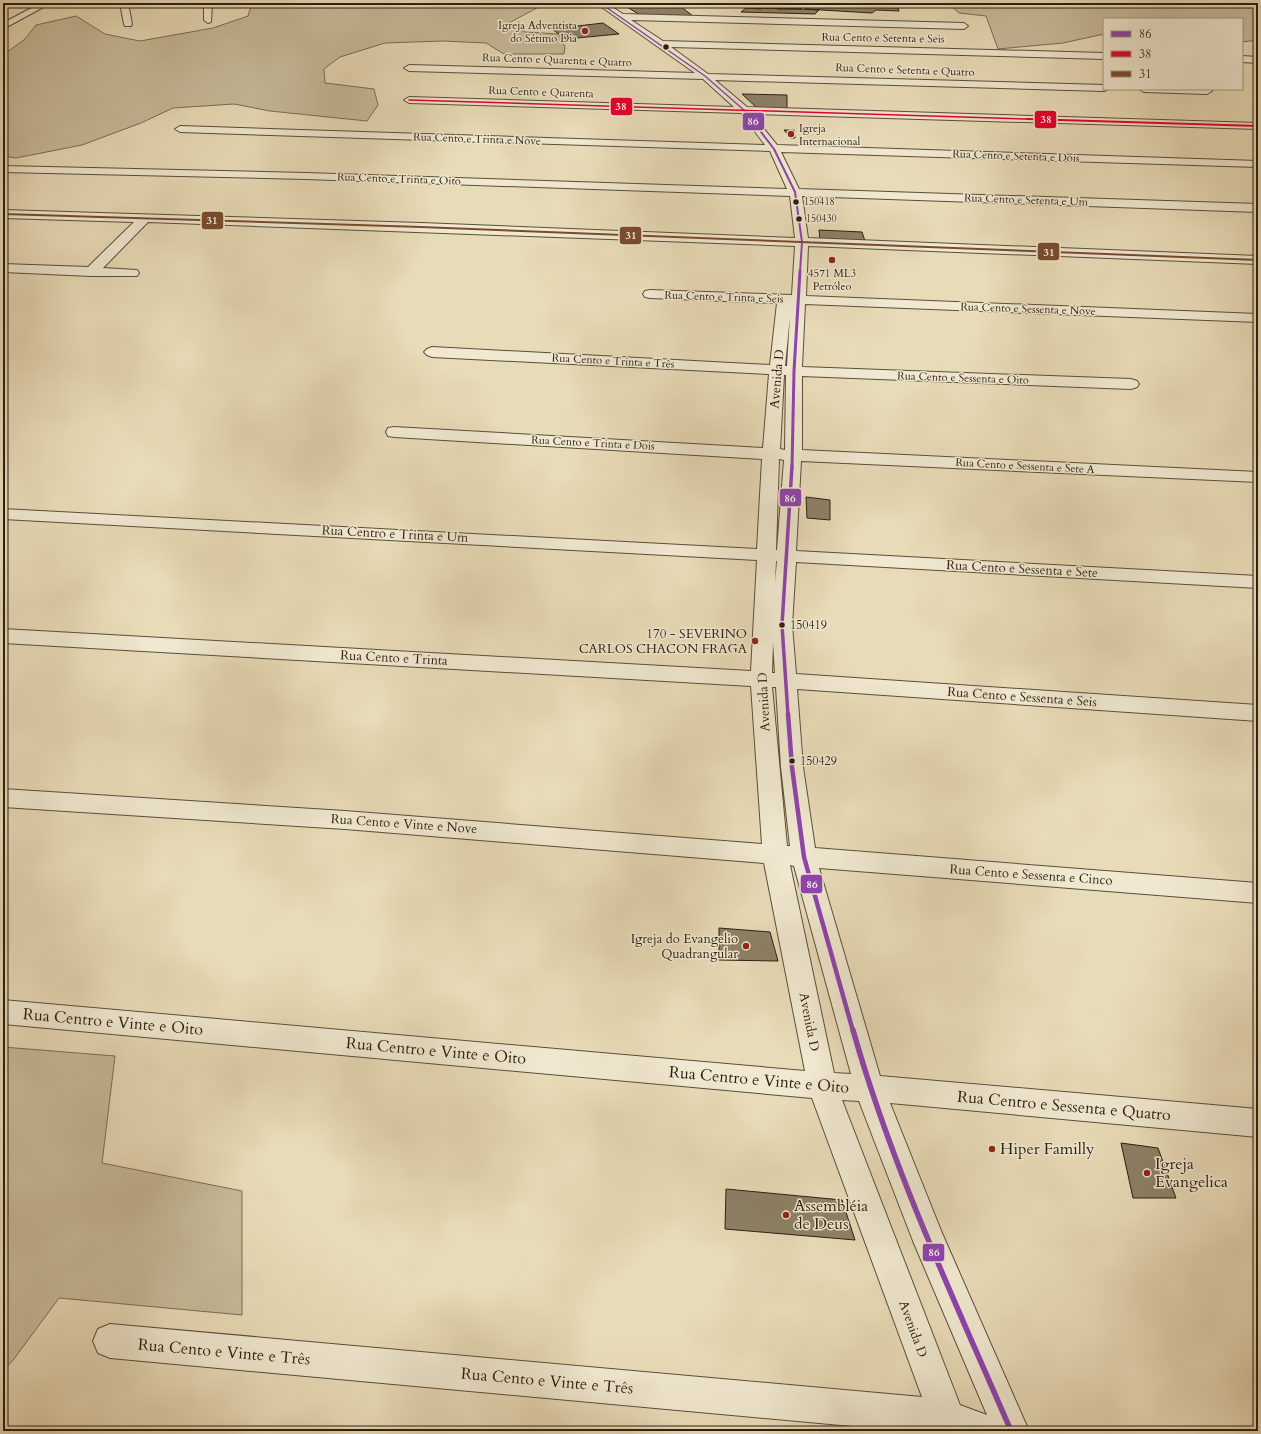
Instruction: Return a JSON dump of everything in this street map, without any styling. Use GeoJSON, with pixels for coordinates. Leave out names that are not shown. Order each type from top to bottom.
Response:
{"type":"FeatureCollection","features":[{"type":"Feature","properties":{"kind":"street"},"geometry":{"type":"LineString","coordinates":[[3,26],[47,3]]}},
{"type":"Feature","properties":{"kind":"street"},"geometry":{"type":"LineString","coordinates":[[124,3],[123,5],[128,24]]}},
{"type":"Feature","properties":{"kind":"street"},"geometry":{"type":"LineString","coordinates":[[208,3],[208,20]]}},
{"type":"Feature","properties":{"kind":"street"},"geometry":{"type":"LineString","coordinates":[[612,12],[964,26]]}},
{"type":"Feature","properties":{"kind":"street","name":"Avenida D"},"geometry":{"type":"LineString","coordinates":[[612,12],[662,44],[736,110],[767,148],[789,192],[795,242],[792,299],[785,371],[770,454],[792,767],[804,857],[869,1088],[929,1241],[1011,1431]]}},
{"type":"Feature","properties":{"kind":"street","name":"Avenida D"},"geometry":{"type":"LineString","coordinates":[[612,12],[641,36],[697,76]]}},
{"type":"Feature","properties":{"kind":"street","name":"Rua Cento e Setenta e Seis"},"geometry":{"type":"LineString","coordinates":[[662,44],[1103,56]]}},
{"type":"Feature","properties":{"kind":"street"},"geometry":{"type":"LineString","coordinates":[[1243,59],[1258,60]]}},
{"type":"Feature","properties":{"kind":"street","name":"Rua Cento e Quarenta e Quatro"},"geometry":{"type":"LineString","coordinates":[[409,68],[697,76]]}},
{"type":"Feature","properties":{"kind":"street","name":"Rua Cento e Setenta e Quatro"},"geometry":{"type":"LineString","coordinates":[[697,76],[1103,88]]}},
{"type":"Feature","properties":{"kind":"street"},"geometry":{"type":"LineString","coordinates":[[1176,90],[1207,91]]}},
{"type":"Feature","properties":{"kind":"street","name":"Rua Cento e Quarenta"},"geometry":{"type":"LineString","coordinates":[[409,100],[1258,126]]}},
{"type":"Feature","properties":{"kind":"street","name":"Rua Cento e Trinta e Nove"},"geometry":{"type":"LineString","coordinates":[[180,129],[767,148]]}},
{"type":"Feature","properties":{"kind":"street","name":"Rua Cento e Setenta e Dois"},"geometry":{"type":"LineString","coordinates":[[767,148],[1258,164]]}},
{"type":"Feature","properties":{"kind":"street","name":"Rua Cento e Trinta e Oito"},"geometry":{"type":"LineString","coordinates":[[3,169],[789,192]]}},
{"type":"Feature","properties":{"kind":"street","name":"Rua Cento e Setenta e Um"},"geometry":{"type":"LineString","coordinates":[[789,192],[1258,208]]}},
{"type":"Feature","properties":{"kind":"street"},"geometry":{"type":"LineString","coordinates":[[3,214],[421,226],[1258,260]]}},
{"type":"Feature","properties":{"kind":"street"},"geometry":{"type":"LineString","coordinates":[[91,272],[145,218]]}},
{"type":"Feature","properties":{"kind":"street"},"geometry":{"type":"LineString","coordinates":[[3,268],[132,273]]}},
{"type":"Feature","properties":{"kind":"street","name":"Rua Cento e Trinta e Seis"},"geometry":{"type":"LineString","coordinates":[[650,294],[792,299]]}},
{"type":"Feature","properties":{"kind":"street","name":"Rua Cento e Sessenta e Nove"},"geometry":{"type":"LineString","coordinates":[[792,299],[1258,318]]}},
{"type":"Feature","properties":{"kind":"street","name":"Rua Cento e Trinta e Três"},"geometry":{"type":"LineString","coordinates":[[432,352],[785,371]]}},
{"type":"Feature","properties":{"kind":"street","name":"Avenida D"},"geometry":{"type":"LineString","coordinates":[[785,371],[792,455],[761,679],[775,854],[822,1086],[949,1424]]}},
{"type":"Feature","properties":{"kind":"street","name":"Rua Cento e Sessenta e Oito"},"geometry":{"type":"LineString","coordinates":[[785,371],[1131,384]]}},
{"type":"Feature","properties":{"kind":"street","name":"Rua Cento e Trinta e Dois"},"geometry":{"type":"LineString","coordinates":[[394,432],[792,455]]}},
{"type":"Feature","properties":{"kind":"street","name":"Rua Cento e Sessenta e Sete A"},"geometry":{"type":"LineString","coordinates":[[792,455],[1258,477]]}},
{"type":"Feature","properties":{"kind":"street","name":"Rua Centro e Trinta e Um"},"geometry":{"type":"LineString","coordinates":[[3,514],[213,524],[777,556]]}},
{"type":"Feature","properties":{"kind":"street","name":"Rua Cento e Sessenta e Sete"},"geometry":{"type":"LineString","coordinates":[[777,556],[1258,582]]}},
{"type":"Feature","properties":{"kind":"street","name":"Rua Cento e Trinta"},"geometry":{"type":"LineString","coordinates":[[3,636],[785,681]]}},
{"type":"Feature","properties":{"kind":"street","name":"Rua Cento e Sessenta e Seis"},"geometry":{"type":"LineString","coordinates":[[785,681],[1258,713]]}},
{"type":"Feature","properties":{"kind":"street","name":"Rua Cento e Vinte e Nove"},"geometry":{"type":"LineString","coordinates":[[3,798],[345,820],[804,857]]}},
{"type":"Feature","properties":{"kind":"street","name":"Rua Cento e Sessenta e Cinco"},"geometry":{"type":"LineString","coordinates":[[804,857],[1258,893]]}},
{"type":"Feature","properties":{"kind":"street","name":"Rua Centro e Vinte e Oito"},"geometry":{"type":"LineString","coordinates":[[3,1012],[822,1086],[869,1088]]}},
{"type":"Feature","properties":{"kind":"street","name":"Rua Centro e Sessenta e Quatro"},"geometry":{"type":"LineString","coordinates":[[869,1088],[1258,1123]]}},
{"type":"Feature","properties":{"kind":"street","name":"Rua Cento e Vinte e Três"},"geometry":{"type":"LineString","coordinates":[[110,1341],[949,1424],[981,1431]]}},
{"type":"Feature","properties":{"kind":"shaded area"},"geometry":{"type":"Polygon","coordinates":[[[252,3],[431,3],[439,5],[451,3],[546,3],[509,23],[525,32],[559,34],[565,47],[564,54],[504,54],[486,43],[443,41],[385,43],[340,57],[324,69],[325,83],[374,89],[378,105],[367,121],[270,111],[234,104],[173,108],[141,123],[82,145],[16,158],[3,156],[3,55],[25,39],[36,25],[76,16],[105,34],[140,41],[213,28],[248,16],[252,3]]]}},
{"type":"Feature","properties":{"kind":"shaded area"},"geometry":{"type":"Polygon","coordinates":[[[930,3],[1258,3],[1258,27],[1253,28],[1258,33],[1258,40],[1243,42],[1243,18],[1103,18],[1103,34],[1063,43],[998,49],[986,16],[959,13],[951,6],[930,3]]]}},
{"type":"Feature","properties":{"kind":"shaded area"},"geometry":{"type":"Polygon","coordinates":[[[3,1047],[115,1056],[102,1163],[242,1191],[242,1315],[59,1298],[14,1359],[3,1371],[3,1047]]]}},
{"type":"Feature","properties":{"kind":"building"},"geometry":{"type":"Polygon","coordinates":[[[644,3],[676,3],[693,16],[640,15],[624,5],[644,3]]]}},
{"type":"Feature","properties":{"kind":"building"},"geometry":{"type":"Polygon","coordinates":[[[780,3],[804,3],[801,9],[777,9],[780,3]]]}},
{"type":"Feature","properties":{"kind":"building"},"geometry":{"type":"Polygon","coordinates":[[[805,3],[894,3],[894,5],[805,3]]]}},
{"type":"Feature","properties":{"kind":"building"},"geometry":{"type":"Polygon","coordinates":[[[735,4],[763,4],[761,9],[734,7],[735,4]]]}},
{"type":"Feature","properties":{"kind":"building"},"geometry":{"type":"Polygon","coordinates":[[[808,5],[898,8],[899,11],[876,10],[872,13],[805,9],[808,5]]]}},
{"type":"Feature","properties":{"kind":"building"},"geometry":{"type":"Polygon","coordinates":[[[746,8],[819,10],[815,14],[741,12],[746,8]]]}},
{"type":"Feature","properties":{"kind":"building","name":"Igreja Adventista do Sétimo Dia"},"geometry":{"type":"Polygon","coordinates":[[[603,23],[619,34],[566,39],[552,29],[603,23]]]}},
{"type":"Feature","properties":{"kind":"building"},"geometry":{"type":"Polygon","coordinates":[[[742,94],[787,95],[787,110],[758,109],[742,94]]]}},
{"type":"Feature","properties":{"kind":"building","name":"Igreja Internacional"},"geometry":{"type":"Polygon","coordinates":[[[784,130],[794,130],[795,138],[790,138],[784,130]]]}},
{"type":"Feature","properties":{"kind":"building"},"geometry":{"type":"Polygon","coordinates":[[[819,230],[862,232],[865,241],[820,240],[819,230]]]}},
{"type":"Feature","properties":{"kind":"building"},"geometry":{"type":"Polygon","coordinates":[[[806,497],[830,500],[830,520],[807,518],[806,497]]]}},
{"type":"Feature","properties":{"kind":"building","name":"Igreja do Evangelio Quadrangular"},"geometry":{"type":"Polygon","coordinates":[[[719,928],[770,932],[778,961],[719,960],[719,928]]]}},
{"type":"Feature","properties":{"kind":"building","name":"Igreja Evangelica"},"geometry":{"type":"Polygon","coordinates":[[[1121,1143],[1158,1148],[1176,1198],[1133,1198],[1121,1143]]]}},
{"type":"Feature","properties":{"kind":"building","name":"Assembléia de Deus"},"geometry":{"type":"Polygon","coordinates":[[[726,1189],[842,1200],[855,1240],[725,1229],[726,1189]]]}},
{"type":"Feature","properties":{"kind":"transit line","name":"86"},"geometry":{"type":"LineString","coordinates":[[600,3],[705,76],[745,111],[774,149],[795,192],[802,242],[794,371],[793,455],[782,625],[792,767],[804,857],[869,1088],[929,1241],[1011,1431]]}},
{"type":"Feature","properties":{"kind":"transit line","name":"38"},"geometry":{"type":"LineString","coordinates":[[409,100],[1258,126]]}},
{"type":"Feature","properties":{"kind":"transit line","name":"31"},"geometry":{"type":"LineString","coordinates":[[3,214],[421,227],[1258,260]]}},
{"type":"Feature","properties":{"kind":"place","name":"Igreja Adventista do Sétimo Dia"},"geometry":{"type":"Point","coordinates":[585,31]}},
{"type":"Feature","properties":{"kind":"place","name":"Igreja Internacional"},"geometry":{"type":"Point","coordinates":[791,134]}},
{"type":"Feature","properties":{"kind":"place","name":"150418"},"geometry":{"type":"Point","coordinates":[796,202]}},
{"type":"Feature","properties":{"kind":"place","name":"150430"},"geometry":{"type":"Point","coordinates":[799,219]}},
{"type":"Feature","properties":{"kind":"place","name":"4571 ML3 Petróleo"},"geometry":{"type":"Point","coordinates":[832,260]}},
{"type":"Feature","properties":{"kind":"place","name":"150419"},"geometry":{"type":"Point","coordinates":[782,625]}},
{"type":"Feature","properties":{"kind":"place","name":"170 - SEVERINO CARLOS CHACON FRAGA"},"geometry":{"type":"Point","coordinates":[755,641]}},
{"type":"Feature","properties":{"kind":"place","name":"150429"},"geometry":{"type":"Point","coordinates":[792,761]}},
{"type":"Feature","properties":{"kind":"place","name":"Igreja do Evangelio Quadrangular"},"geometry":{"type":"Point","coordinates":[746,946]}},
{"type":"Feature","properties":{"kind":"place","name":"Hiper Familly"},"geometry":{"type":"Point","coordinates":[992,1149]}},
{"type":"Feature","properties":{"kind":"place","name":"Igreja Evangelica"},"geometry":{"type":"Point","coordinates":[1147,1173]}},
{"type":"Feature","properties":{"kind":"place","name":"Assembléia de Deus"},"geometry":{"type":"Point","coordinates":[786,1215]}}]}
